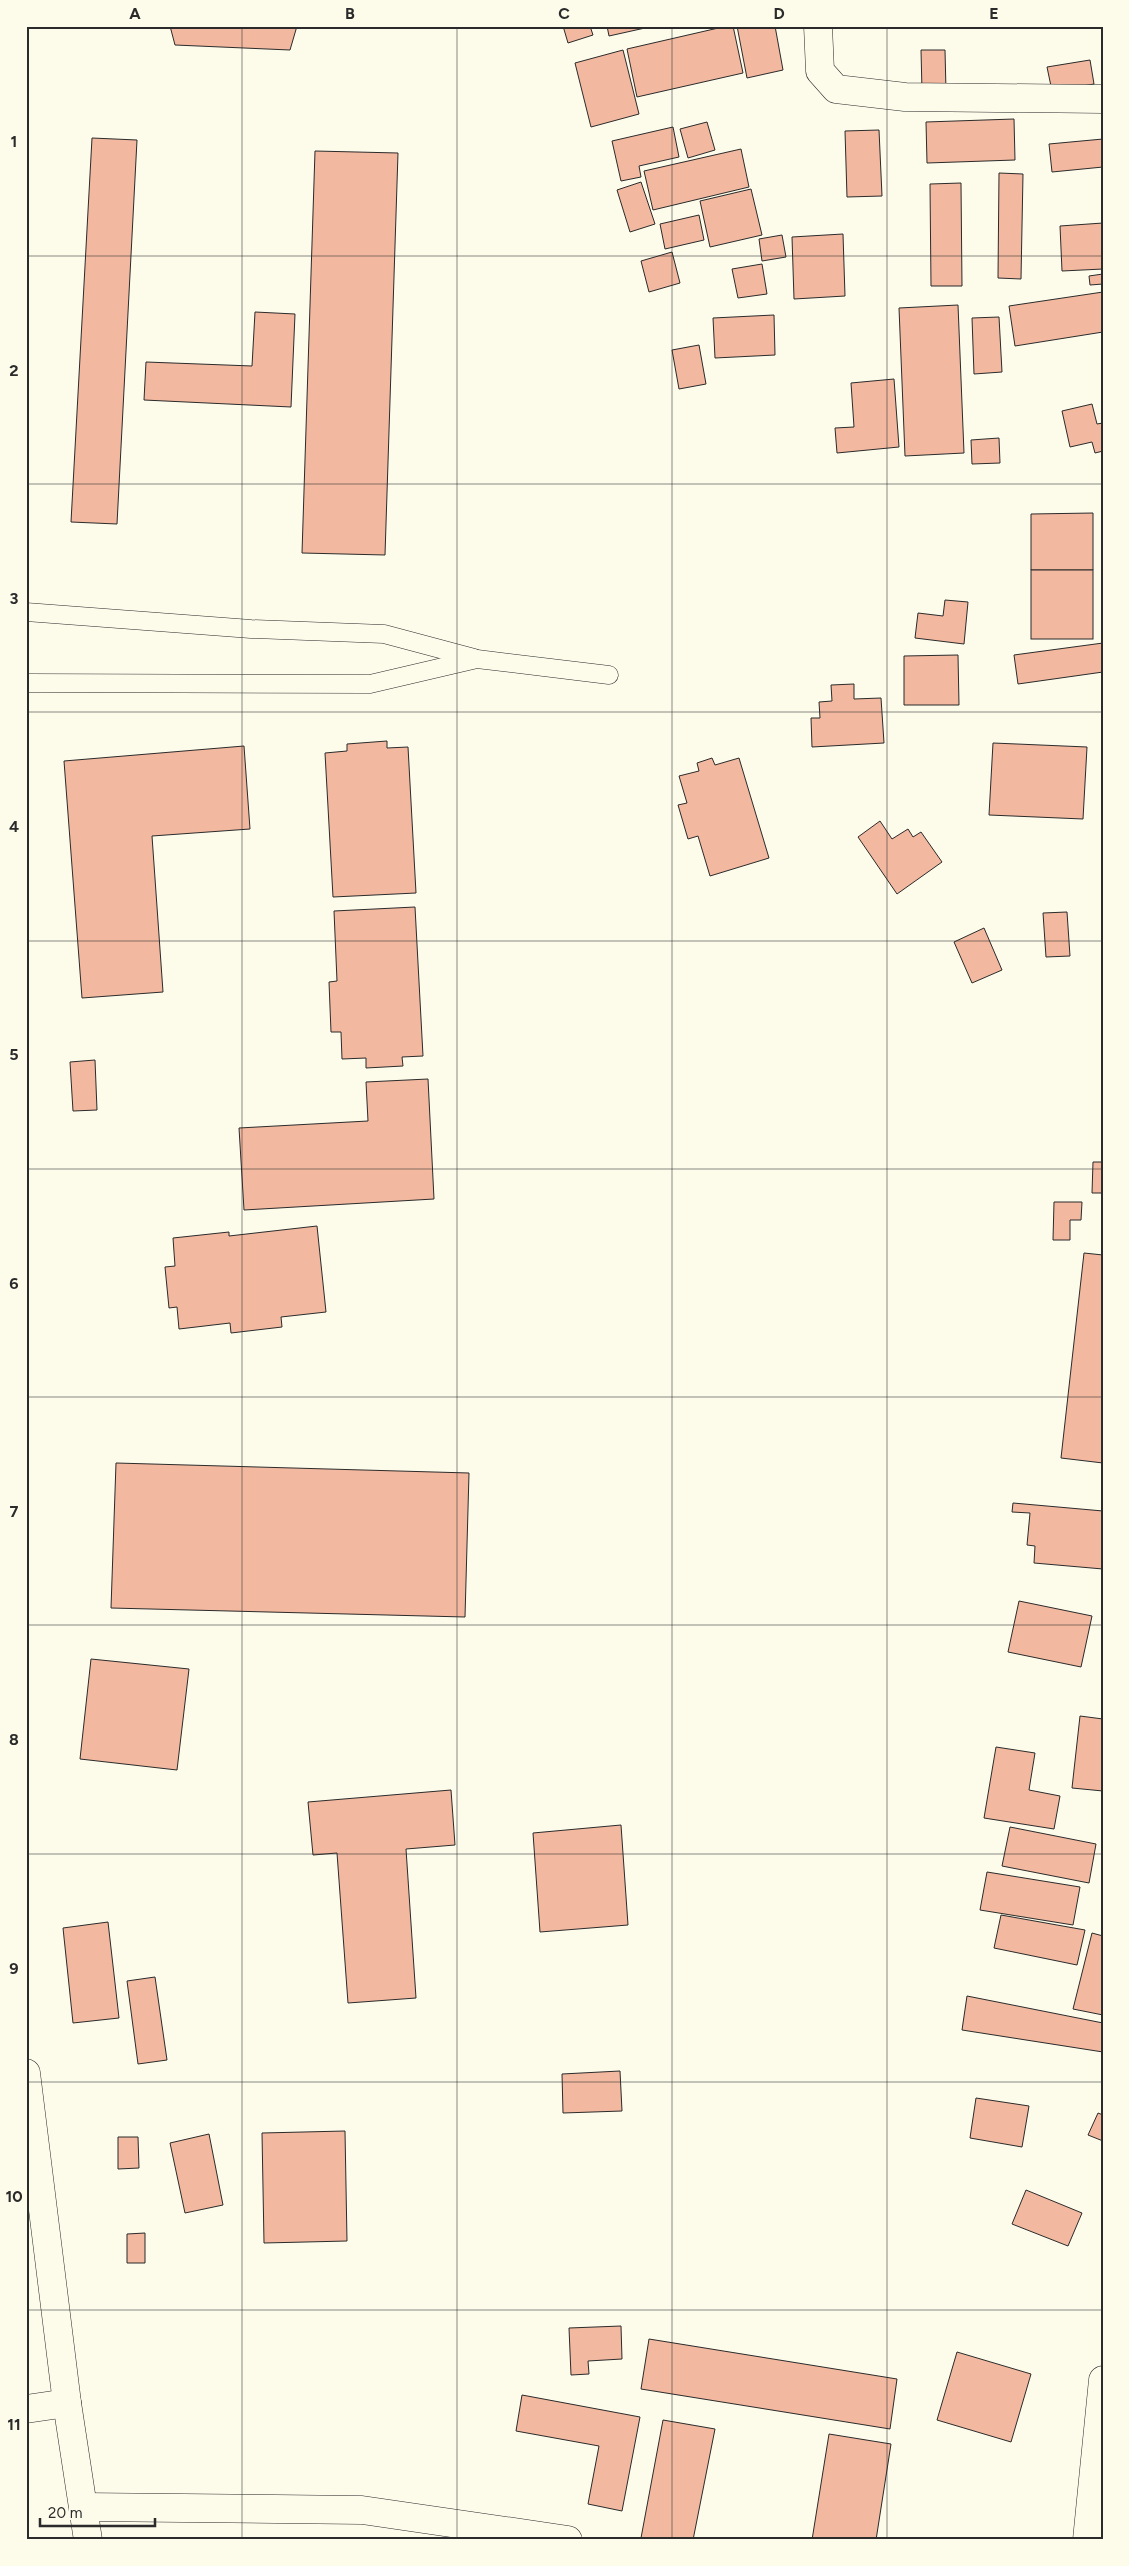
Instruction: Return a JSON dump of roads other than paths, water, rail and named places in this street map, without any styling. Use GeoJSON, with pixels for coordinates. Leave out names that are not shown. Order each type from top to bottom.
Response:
{"type":"FeatureCollection","features":[{"type":"Feature","properties":{"kind":"street"},"geometry":{"type":"LineString","coordinates":[[818,26],[820,71],[836,89],[905,97],[1103,99]]}},
{"type":"Feature","properties":{"kind":"street"},"geometry":{"type":"LineString","coordinates":[[26,2073],[67,2403],[88,2540]]}},
{"type":"Feature","properties":{"kind":"street"},"geometry":{"type":"LineString","coordinates":[[1087,2540],[1103,2380]]}},
{"type":"Feature","properties":{"kind":"street"},"geometry":{"type":"LineString","coordinates":[[26,2409],[67,2403]]}},
{"type":"Feature","properties":{"kind":"street"},"geometry":{"type":"LineString","coordinates":[[84,2507],[362,2510],[568,2540]]}},
{"type":"Feature","properties":{"kind":"lane"},"geometry":{"type":"LineString","coordinates":[[26,612],[251,629],[384,634],[477,659],[609,675]]}},
{"type":"Feature","properties":{"kind":"lane"},"geometry":{"type":"LineString","coordinates":[[26,683],[370,684],[477,659]]}}]}
